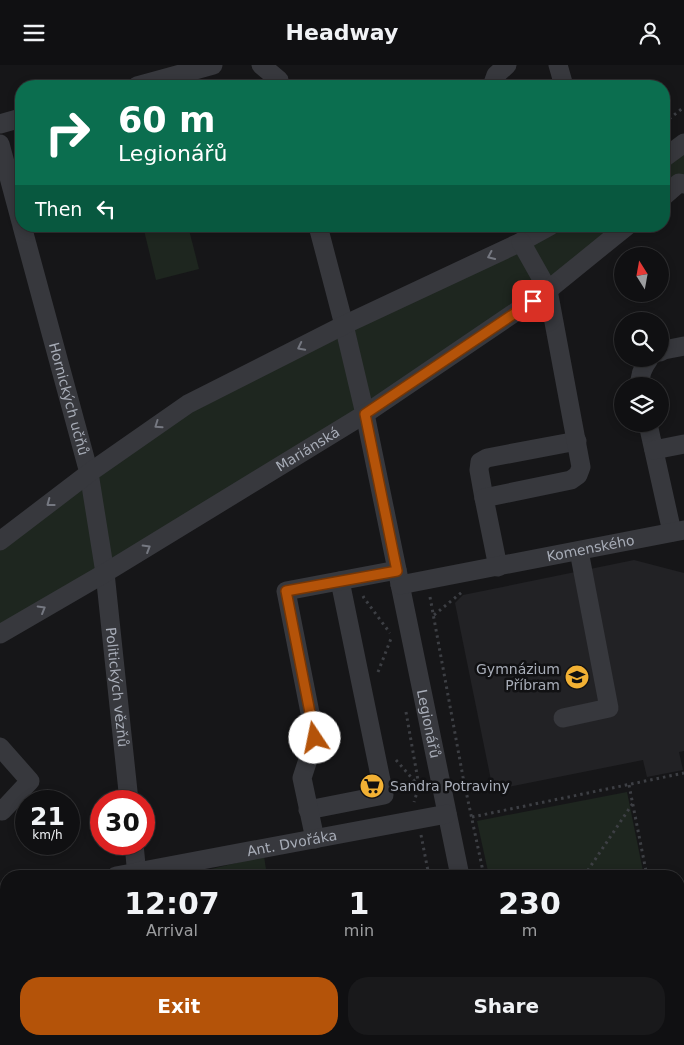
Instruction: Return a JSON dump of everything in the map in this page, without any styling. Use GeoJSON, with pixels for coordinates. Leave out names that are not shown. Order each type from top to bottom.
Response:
{"type":"FeatureCollection","features":[{"type":"Feature","properties":{"kind":"street"},"geometry":{"type":"LineString","coordinates":[[158,80],[214,65]]}},
{"type":"Feature","properties":{"kind":"street"},"geometry":{"type":"LineString","coordinates":[[261,65],[280,77]]}},
{"type":"Feature","properties":{"kind":"street"},"geometry":{"type":"LineString","coordinates":[[494,80],[496,75],[507,65]]}},
{"type":"Feature","properties":{"kind":"street"},"geometry":{"type":"LineString","coordinates":[[558,65],[562,80]]}},
{"type":"Feature","properties":{"kind":"street"},"geometry":{"type":"LineString","coordinates":[[0,124],[15,120]]}},
{"type":"Feature","properties":{"kind":"street"},"geometry":{"type":"LineString","coordinates":[[0,143],[15,199]]}},
{"type":"Feature","properties":{"kind":"street"},"geometry":{"type":"LineString","coordinates":[[670,154],[684,143]]}},
{"type":"Feature","properties":{"kind":"street"},"geometry":{"type":"LineString","coordinates":[[670,192],[682,183]]}},
{"type":"Feature","properties":{"kind":"street","name":"Hornických učňů"},"geometry":{"type":"LineString","coordinates":[[24,232],[89,473],[105,573]]}},
{"type":"Feature","properties":{"kind":"street","name":"Legionářů"},"geometry":{"type":"LineString","coordinates":[[320,232],[365,414],[459,870]]}},
{"type":"Feature","properties":{"kind":"street","name":"Mariánská"},"geometry":{"type":"LineString","coordinates":[[0,634],[105,573],[365,414],[548,290],[619,232]]}},
{"type":"Feature","properties":{"kind":"street"},"geometry":{"type":"LineString","coordinates":[[0,541],[89,473],[188,404],[525,235],[548,290],[581,467],[578,475],[571,480],[484,498]]}},
{"type":"Feature","properties":{"kind":"street"},"geometry":{"type":"LineString","coordinates":[[669,349],[684,346]]}},
{"type":"Feature","properties":{"kind":"street","name":"Komenského"},"geometry":{"type":"LineString","coordinates":[[399,578],[427,580],[678,531],[650,432]]}},
{"type":"Feature","properties":{"kind":"street"},"geometry":{"type":"LineString","coordinates":[[498,567],[479,470],[480,462],[487,458],[577,441]]}},
{"type":"Feature","properties":{"kind":"street"},"geometry":{"type":"LineString","coordinates":[[654,450],[684,444]]}},
{"type":"Feature","properties":{"kind":"street"},"geometry":{"type":"LineString","coordinates":[[562,718],[609,708],[579,551]]}},
{"type":"Feature","properties":{"kind":"street","name":"Politických vězňů"},"geometry":{"type":"LineString","coordinates":[[105,573],[128,790]]}},
{"type":"Feature","properties":{"kind":"street"},"geometry":{"type":"LineString","coordinates":[[314,839],[302,778],[315,738],[286,591],[359,578],[399,578]]}},
{"type":"Feature","properties":{"kind":"street"},"geometry":{"type":"LineString","coordinates":[[308,810],[384,795],[340,581]]}},
{"type":"Feature","properties":{"kind":"street"},"geometry":{"type":"LineString","coordinates":[[0,747],[30,781],[2,811]]}},
{"type":"Feature","properties":{"kind":"street","name":"Ant. Dvořáka"},"geometry":{"type":"LineString","coordinates":[[157,870],[447,814]]}},
{"type":"Feature","properties":{"kind":"street"},"geometry":{"type":"LineString","coordinates":[[135,855],[137,870]]}},
{"type":"Feature","properties":{"kind":"path"},"geometry":{"type":"LineString","coordinates":[[670,118],[684,107]]}},
{"type":"Feature","properties":{"kind":"path"},"geometry":{"type":"LineString","coordinates":[[359,578],[364,598],[392,635],[394,645]]}},
{"type":"Feature","properties":{"kind":"path"},"geometry":{"type":"LineString","coordinates":[[427,580],[461,768],[483,870]]}},
{"type":"Feature","properties":{"kind":"path"},"geometry":{"type":"LineString","coordinates":[[365,703],[392,635]]}},
{"type":"Feature","properties":{"kind":"path"},"geometry":{"type":"LineString","coordinates":[[406,711],[419,786],[414,802]]}},
{"type":"Feature","properties":{"kind":"path"},"geometry":{"type":"LineString","coordinates":[[472,817],[684,773]]}},
{"type":"Feature","properties":{"kind":"path"},"geometry":{"type":"LineString","coordinates":[[630,785],[647,870]]}},
{"type":"Feature","properties":{"kind":"path"},"geometry":{"type":"LineString","coordinates":[[588,870],[633,803]]}},
{"type":"Feature","properties":{"kind":"path"},"geometry":{"type":"LineString","coordinates":[[420,829],[428,870]]}},
{"type":"Feature","properties":{"kind":"shaded area"},"geometry":{"type":"Polygon","coordinates":[[[684,143],[684,184],[670,192],[670,154],[684,143]]]}},
{"type":"Feature","properties":{"kind":"shaded area"},"geometry":{"type":"Polygon","coordinates":[[[144,232],[190,232],[199,269],[156,280],[144,232]]]}},
{"type":"Feature","properties":{"kind":"shaded area"},"geometry":{"type":"Polygon","coordinates":[[[537,232],[620,232],[548,290],[0,634],[0,541],[188,404],[537,232]]]}},
{"type":"Feature","properties":{"kind":"shaded area","name":"Gymnázium Příbram"},"geometry":{"type":"Polygon","coordinates":[[[634,560],[684,573],[684,751],[679,752],[683,770],[647,777],[643,760],[493,790],[455,603],[463,595],[634,560]]]}},
{"type":"Feature","properties":{"kind":"shaded area"},"geometry":{"type":"Polygon","coordinates":[[[627,792],[643,870],[488,870],[477,821],[627,792]]]}},
{"type":"Feature","properties":{"kind":"shaded area"},"geometry":{"type":"Polygon","coordinates":[[[264,856],[266,870],[207,870],[264,856]]]}},
{"type":"Feature","properties":{"kind":"place","name":"Gymnázium Příbram"},"geometry":{"type":"Point","coordinates":[577,677]}},
{"type":"Feature","properties":{"kind":"place","name":"Sandra Potraviny"},"geometry":{"type":"Point","coordinates":[372,786]}},
{"type":"Feature","properties":{"kind":"route"},"geometry":{"type":"LineString","coordinates":[[315,738],[286,591],[397,571],[365,414],[533,301]]}}]}
